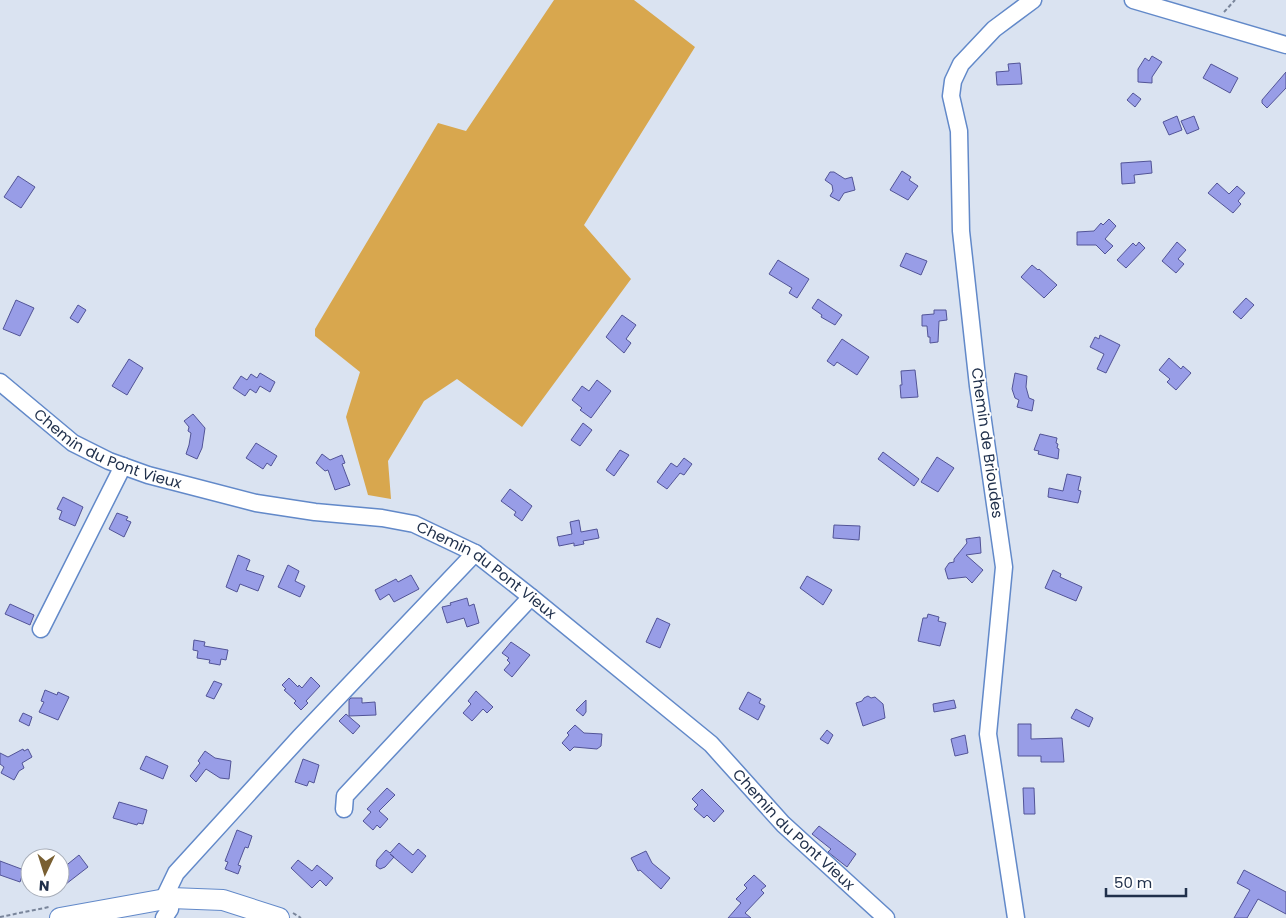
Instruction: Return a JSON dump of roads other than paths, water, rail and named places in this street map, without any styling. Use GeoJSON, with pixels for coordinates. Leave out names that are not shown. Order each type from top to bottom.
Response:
{"type":"FeatureCollection","features":[{"type":"Feature","properties":{"kind":"main road"},"geometry":{"type":"LineString","coordinates":[[60,918],[223,900],[279,918]]}},
{"type":"Feature","properties":{"kind":"street","name":"Chemin de Brioudes"},"geometry":{"type":"LineString","coordinates":[[1016,918],[988,734],[1004,567],[977,378],[961,231],[959,131],[952,96],[953,81],[961,64],[994,29],[1033,0]]}},
{"type":"Feature","properties":{"kind":"street"},"geometry":{"type":"LineString","coordinates":[[1133,0],[1286,45]]}},
{"type":"Feature","properties":{"kind":"street","name":"Chemin du Pont Vieux"},"geometry":{"type":"LineString","coordinates":[[0,382],[73,443],[109,461],[148,475],[256,503],[315,512],[382,518],[414,524],[475,553],[711,744],[783,824],[886,918]]}},
{"type":"Feature","properties":{"kind":"street"},"geometry":{"type":"LineString","coordinates":[[41,629],[123,466]]}},
{"type":"Feature","properties":{"kind":"street"},"geometry":{"type":"LineString","coordinates":[[166,905],[176,873],[300,737],[475,553]]}},
{"type":"Feature","properties":{"kind":"street"},"geometry":{"type":"LineString","coordinates":[[344,809],[345,796],[531,597]]}}]}
